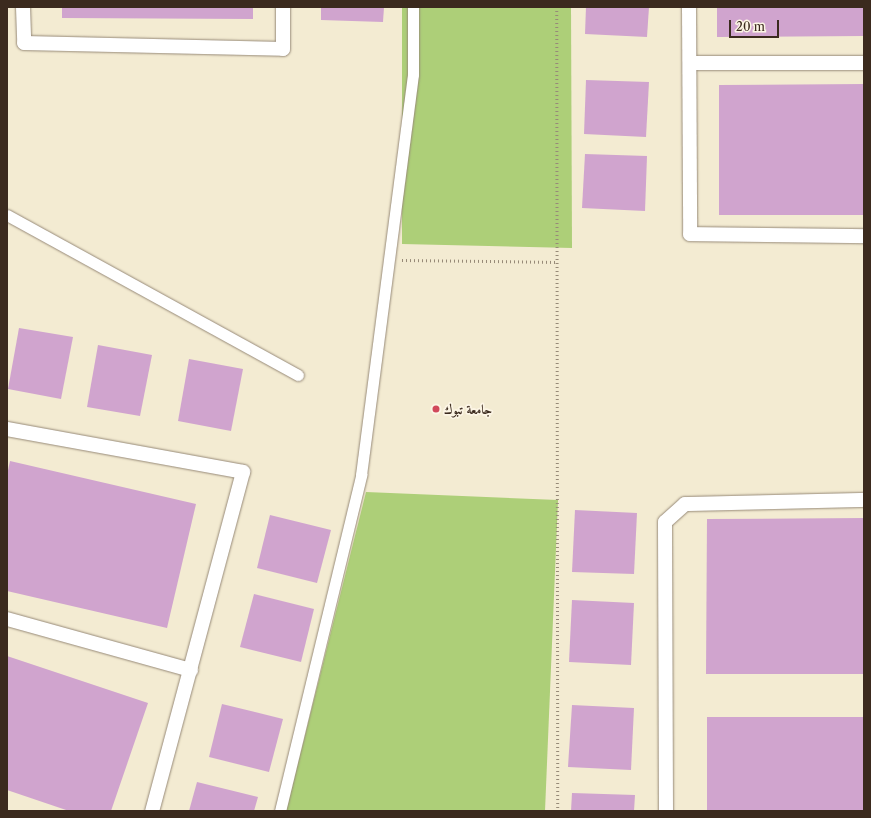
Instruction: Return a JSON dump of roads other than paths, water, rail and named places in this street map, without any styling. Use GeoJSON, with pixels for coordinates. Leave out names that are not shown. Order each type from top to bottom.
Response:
{"type":"FeatureCollection","features":[{"type":"Feature","properties":{"kind":"street"},"geometry":{"type":"LineString","coordinates":[[23,7],[24,44],[283,49],[283,7]]}},
{"type":"Feature","properties":{"kind":"street"},"geometry":{"type":"LineString","coordinates":[[280,811],[361,475],[391,260],[413,74],[413,7]]}},
{"type":"Feature","properties":{"kind":"street"},"geometry":{"type":"LineString","coordinates":[[689,7],[690,234],[864,236]]}},
{"type":"Feature","properties":{"kind":"street"},"geometry":{"type":"LineString","coordinates":[[690,63],[864,63]]}},
{"type":"Feature","properties":{"kind":"street"},"geometry":{"type":"LineString","coordinates":[[7,215],[298,375]]}},
{"type":"Feature","properties":{"kind":"street"},"geometry":{"type":"LineString","coordinates":[[7,429],[243,472],[152,811]]}},
{"type":"Feature","properties":{"kind":"street"},"geometry":{"type":"LineString","coordinates":[[666,811],[665,522],[685,504],[864,500]]}},
{"type":"Feature","properties":{"kind":"street"},"geometry":{"type":"LineString","coordinates":[[7,619],[191,670]]}},
{"type":"Feature","properties":{"kind":"place","name":"جامعة تبوك"},"geometry":{"type":"Point","coordinates":[436,409]}}]}
